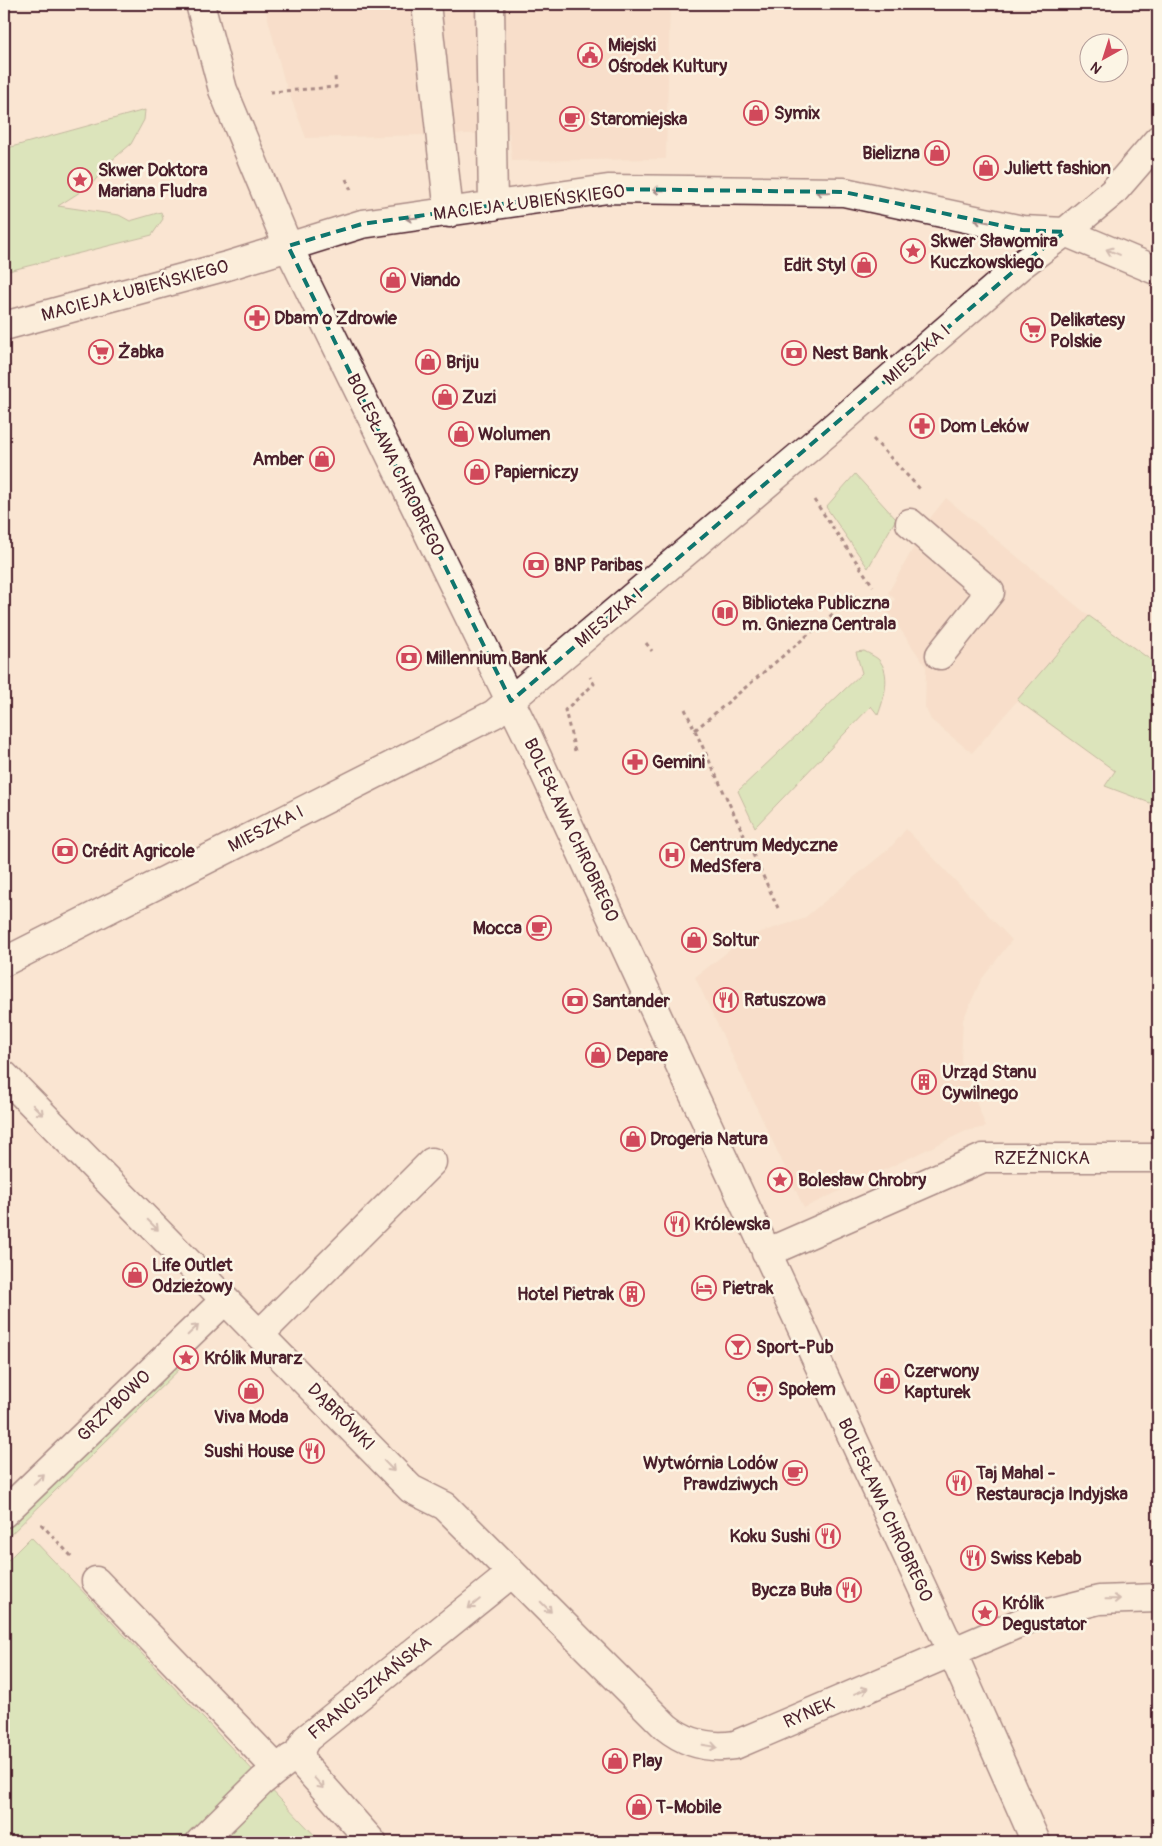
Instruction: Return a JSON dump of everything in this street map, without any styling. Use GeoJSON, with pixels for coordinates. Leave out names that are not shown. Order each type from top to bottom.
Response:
{"type":"FeatureCollection","features":[{"type":"Feature","properties":{"kind":"street","name":"BOLESŁAWA CHROBREGO"},"geometry":{"type":"LineString","coordinates":[[200,4],[223,90],[288,246],[511,701],[952,1652]]}},
{"type":"Feature","properties":{"kind":"street"},"geometry":{"type":"LineString","coordinates":[[426,4],[449,213]]}},
{"type":"Feature","properties":{"kind":"street"},"geometry":{"type":"LineString","coordinates":[[490,4],[493,206]]}},
{"type":"Feature","properties":{"kind":"street","name":"MIESZKA I"},"geometry":{"type":"LineString","coordinates":[[4,962],[494,714],[829,431],[1020,265],[1065,232],[1113,192],[1158,140]]}},
{"type":"Feature","properties":{"kind":"street","name":"MACIEJA ŁUBIEŃSKIEGO"},"geometry":{"type":"LineString","coordinates":[[4,326],[227,266],[362,224],[608,189],[844,192],[1022,230],[1065,232]]}},
{"type":"Feature","properties":{"kind":"street"},"geometry":{"type":"LineString","coordinates":[[1065,232],[1158,271]]}},
{"type":"Feature","properties":{"kind":"street"},"geometry":{"type":"LineString","coordinates":[[912,525],[990,592],[940,655]]}},
{"type":"Feature","properties":{"kind":"street","name":"DĄBRÓWKI"},"geometry":{"type":"LineString","coordinates":[[4,1075],[411,1489],[445,1506],[666,1727]]}},
{"type":"Feature","properties":{"kind":"street","name":"RZEŹNICKA"},"geometry":{"type":"LineString","coordinates":[[766,1253],[983,1158],[1158,1158]]}},
{"type":"Feature","properties":{"kind":"street"},"geometry":{"type":"LineString","coordinates":[[260,1334],[432,1162]]}},
{"type":"Feature","properties":{"kind":"street","name":"GRZYBOWO"},"geometry":{"type":"LineString","coordinates":[[4,1514],[225,1300]]}},
{"type":"Feature","properties":{"kind":"street","name":"FRANCISZKAŃSKA"},"geometry":{"type":"LineString","coordinates":[[372,1842],[302,1764],[300,1750],[306,1739],[512,1573]]}},
{"type":"Feature","properties":{"kind":"street"},"geometry":{"type":"LineString","coordinates":[[96,1582],[277,1769]]}},
{"type":"Feature","properties":{"kind":"street","name":"RYNEK"},"geometry":{"type":"LineString","coordinates":[[666,1727],[677,1736],[706,1745],[720,1747],[735,1745],[1036,1616],[1099,1600],[1158,1598]]}},
{"type":"Feature","properties":{"kind":"street"},"geometry":{"type":"LineString","coordinates":[[952,1652],[1036,1842]]}},
{"type":"Feature","properties":{"kind":"street"},"geometry":{"type":"LineString","coordinates":[[200,1842],[262,1781],[300,1750]]}},
{"type":"Feature","properties":{"kind":"path"},"geometry":{"type":"LineString","coordinates":[[270,92],[336,87],[335,77]]}},
{"type":"Feature","properties":{"kind":"path"},"geometry":{"type":"LineString","coordinates":[[346,180],[350,190]]}},
{"type":"Feature","properties":{"kind":"path"},"geometry":{"type":"LineString","coordinates":[[872,439],[933,502],[912,525]]}},
{"type":"Feature","properties":{"kind":"path"},"geometry":{"type":"LineString","coordinates":[[814,500],[873,586]]}},
{"type":"Feature","properties":{"kind":"path"},"geometry":{"type":"LineString","coordinates":[[695,730],[854,596],[863,605]]}},
{"type":"Feature","properties":{"kind":"path"},"geometry":{"type":"LineString","coordinates":[[646,643],[652,651]]}},
{"type":"Feature","properties":{"kind":"path"},"geometry":{"type":"LineString","coordinates":[[685,709],[778,908]]}},
{"type":"Feature","properties":{"kind":"path"},"geometry":{"type":"LineString","coordinates":[[37,1520],[96,1582]]}},
{"type":"Feature","properties":{"kind":"highlighted area"},"geometry":{"type":"Polygon","coordinates":[[[608,189],[844,192],[1022,230],[1065,232],[1021,265],[511,701],[288,246],[362,224],[608,189]]]}},
{"type":"Feature","properties":{"kind":"shaded area"},"geometry":{"type":"Polygon","coordinates":[[[264,4],[670,4],[666,159],[512,161],[509,133],[306,138],[284,80],[264,4]]]}},
{"type":"Feature","properties":{"kind":"shaded area"},"geometry":{"type":"Polygon","coordinates":[[[946,498],[1089,616],[1158,665],[1158,806],[1105,786],[1115,771],[1017,701],[972,753],[931,720],[925,707],[926,667],[887,610],[895,599],[888,593],[930,518],[946,498]]]}},
{"type":"Feature","properties":{"kind":"shaded area"},"geometry":{"type":"Polygon","coordinates":[[[906,829],[1012,940],[981,980],[963,1020],[961,1061],[986,1127],[966,1131],[804,1208],[695,977],[748,936],[803,919],[891,847],[906,829]]]}},
{"type":"Feature","properties":{"kind":"green space","name":"Skwer Doktora Mariana Fludra"},"geometry":{"type":"Polygon","coordinates":[[[145,110],[144,120],[131,144],[111,161],[91,185],[58,206],[119,215],[130,221],[161,212],[163,219],[152,235],[4,272],[4,149],[145,110]]]}},
{"type":"Feature","properties":{"kind":"green space"},"geometry":{"type":"Polygon","coordinates":[[[855,474],[896,519],[868,568],[826,507],[855,474]]]}},
{"type":"Feature","properties":{"kind":"green space"},"geometry":{"type":"Polygon","coordinates":[[[1089,616],[1158,665],[1158,806],[1105,786],[1115,771],[1017,700],[1089,616]]]}},
{"type":"Feature","properties":{"kind":"green space"},"geometry":{"type":"Polygon","coordinates":[[[864,651],[878,659],[885,671],[886,686],[878,715],[871,706],[755,827],[738,791],[862,673],[856,652],[864,651]]]}},
{"type":"Feature","properties":{"kind":"green space"},"geometry":{"type":"Polygon","coordinates":[[[191,1349],[195,1354],[4,1541],[4,1532],[191,1349]]]}},
{"type":"Feature","properties":{"kind":"green space"},"geometry":{"type":"Polygon","coordinates":[[[31,1537],[321,1842],[4,1842],[4,1564],[31,1537]]]}},
{"type":"Feature","properties":{"kind":"place","name":"Miejski Ośrodek Kultury"},"geometry":{"type":"Point","coordinates":[590,55]}},
{"type":"Feature","properties":{"kind":"place","name":"Symix"},"geometry":{"type":"Point","coordinates":[756,113]}},
{"type":"Feature","properties":{"kind":"place","name":"Staromiejska"},"geometry":{"type":"Point","coordinates":[572,119]}},
{"type":"Feature","properties":{"kind":"place","name":"Bielizna"},"geometry":{"type":"Point","coordinates":[937,153]}},
{"type":"Feature","properties":{"kind":"place","name":"Juliett fashion"},"geometry":{"type":"Point","coordinates":[986,168]}},
{"type":"Feature","properties":{"kind":"place","name":"Skwer Doktora Mariana Fludra"},"geometry":{"type":"Point","coordinates":[80,180]}},
{"type":"Feature","properties":{"kind":"place","name":"Skwer Sławomira Kuczkowskiego"},"geometry":{"type":"Point","coordinates":[913,251]}},
{"type":"Feature","properties":{"kind":"place","name":"Edit Styl"},"geometry":{"type":"Point","coordinates":[864,265]}},
{"type":"Feature","properties":{"kind":"place","name":"Viando"},"geometry":{"type":"Point","coordinates":[393,280]}},
{"type":"Feature","properties":{"kind":"place","name":"Dbam o Zdrowie"},"geometry":{"type":"Point","coordinates":[257,318]}},
{"type":"Feature","properties":{"kind":"place","name":"Delikatesy Polskie"},"geometry":{"type":"Point","coordinates":[1033,330]}},
{"type":"Feature","properties":{"kind":"place","name":"Żabka"},"geometry":{"type":"Point","coordinates":[101,352]}},
{"type":"Feature","properties":{"kind":"place","name":"Nest Bank"},"geometry":{"type":"Point","coordinates":[794,353]}},
{"type":"Feature","properties":{"kind":"place","name":"Briju"},"geometry":{"type":"Point","coordinates":[428,362]}},
{"type":"Feature","properties":{"kind":"place","name":"Zuzi"},"geometry":{"type":"Point","coordinates":[445,397]}},
{"type":"Feature","properties":{"kind":"place","name":"Dom Leków"},"geometry":{"type":"Point","coordinates":[922,426]}},
{"type":"Feature","properties":{"kind":"place","name":"Wolumen"},"geometry":{"type":"Point","coordinates":[461,434]}},
{"type":"Feature","properties":{"kind":"place","name":"Amber"},"geometry":{"type":"Point","coordinates":[322,459]}},
{"type":"Feature","properties":{"kind":"place","name":"Papierniczy"},"geometry":{"type":"Point","coordinates":[477,472]}},
{"type":"Feature","properties":{"kind":"place","name":"BNP Paribas"},"geometry":{"type":"Point","coordinates":[536,565]}},
{"type":"Feature","properties":{"kind":"place","name":"Biblioteka Publiczna m. Gniezna Centrala"},"geometry":{"type":"Point","coordinates":[725,613]}},
{"type":"Feature","properties":{"kind":"place","name":"Millennium Bank"},"geometry":{"type":"Point","coordinates":[409,658]}},
{"type":"Feature","properties":{"kind":"place","name":"Gemini"},"geometry":{"type":"Point","coordinates":[635,762]}},
{"type":"Feature","properties":{"kind":"place","name":"Crédit Agricole"},"geometry":{"type":"Point","coordinates":[65,851]}},
{"type":"Feature","properties":{"kind":"place","name":"Centrum Medyczne MedSfera"},"geometry":{"type":"Point","coordinates":[672,855]}},
{"type":"Feature","properties":{"kind":"place","name":"Mocca"},"geometry":{"type":"Point","coordinates":[539,928]}},
{"type":"Feature","properties":{"kind":"place","name":"Soltur"},"geometry":{"type":"Point","coordinates":[694,940]}},
{"type":"Feature","properties":{"kind":"place","name":"Ratuszowa"},"geometry":{"type":"Point","coordinates":[726,1000]}},
{"type":"Feature","properties":{"kind":"place","name":"Santander"},"geometry":{"type":"Point","coordinates":[575,1001]}},
{"type":"Feature","properties":{"kind":"place","name":"Depare"},"geometry":{"type":"Point","coordinates":[598,1055]}},
{"type":"Feature","properties":{"kind":"place","name":"Urząd Stanu Cywilnego"},"geometry":{"type":"Point","coordinates":[924,1082]}},
{"type":"Feature","properties":{"kind":"place","name":"Drogeria Natura"},"geometry":{"type":"Point","coordinates":[633,1139]}},
{"type":"Feature","properties":{"kind":"place","name":"Bolesław Chrobry"},"geometry":{"type":"Point","coordinates":[780,1180]}},
{"type":"Feature","properties":{"kind":"place","name":"Królewska"},"geometry":{"type":"Point","coordinates":[677,1224]}},
{"type":"Feature","properties":{"kind":"place","name":"Life Outlet Odzieżowy"},"geometry":{"type":"Point","coordinates":[135,1275]}},
{"type":"Feature","properties":{"kind":"place","name":"Pietrak"},"geometry":{"type":"Point","coordinates":[704,1288]}},
{"type":"Feature","properties":{"kind":"place","name":"Hotel Pietrak"},"geometry":{"type":"Point","coordinates":[632,1294]}},
{"type":"Feature","properties":{"kind":"place","name":"Sport-Pub"},"geometry":{"type":"Point","coordinates":[738,1347]}},
{"type":"Feature","properties":{"kind":"place","name":"Królik Murarz"},"geometry":{"type":"Point","coordinates":[186,1358]}},
{"type":"Feature","properties":{"kind":"place","name":"Czerwony Kapturek"},"geometry":{"type":"Point","coordinates":[887,1381]}},
{"type":"Feature","properties":{"kind":"place","name":"Społem"},"geometry":{"type":"Point","coordinates":[760,1389]}},
{"type":"Feature","properties":{"kind":"place","name":"Viva Moda"},"geometry":{"type":"Point","coordinates":[251,1391]}},
{"type":"Feature","properties":{"kind":"place","name":"Sushi House"},"geometry":{"type":"Point","coordinates":[312,1451]}},
{"type":"Feature","properties":{"kind":"place","name":"Wytwórnia Lodów Prawdziwych"},"geometry":{"type":"Point","coordinates":[795,1473]}},
{"type":"Feature","properties":{"kind":"place","name":"Taj Mahal - Restauracja Indyjska"},"geometry":{"type":"Point","coordinates":[959,1483]}},
{"type":"Feature","properties":{"kind":"place","name":"Koku Sushi"},"geometry":{"type":"Point","coordinates":[828,1536]}},
{"type":"Feature","properties":{"kind":"place","name":"Swiss Kebab"},"geometry":{"type":"Point","coordinates":[973,1558]}},
{"type":"Feature","properties":{"kind":"place","name":"Bycza Buła"},"geometry":{"type":"Point","coordinates":[849,1590]}},
{"type":"Feature","properties":{"kind":"place","name":"Królik Degustator"},"geometry":{"type":"Point","coordinates":[985,1613]}},
{"type":"Feature","properties":{"kind":"place","name":"Play"},"geometry":{"type":"Point","coordinates":[615,1761]}},
{"type":"Feature","properties":{"kind":"place","name":"T-Mobile"},"geometry":{"type":"Point","coordinates":[639,1807]}}]}
